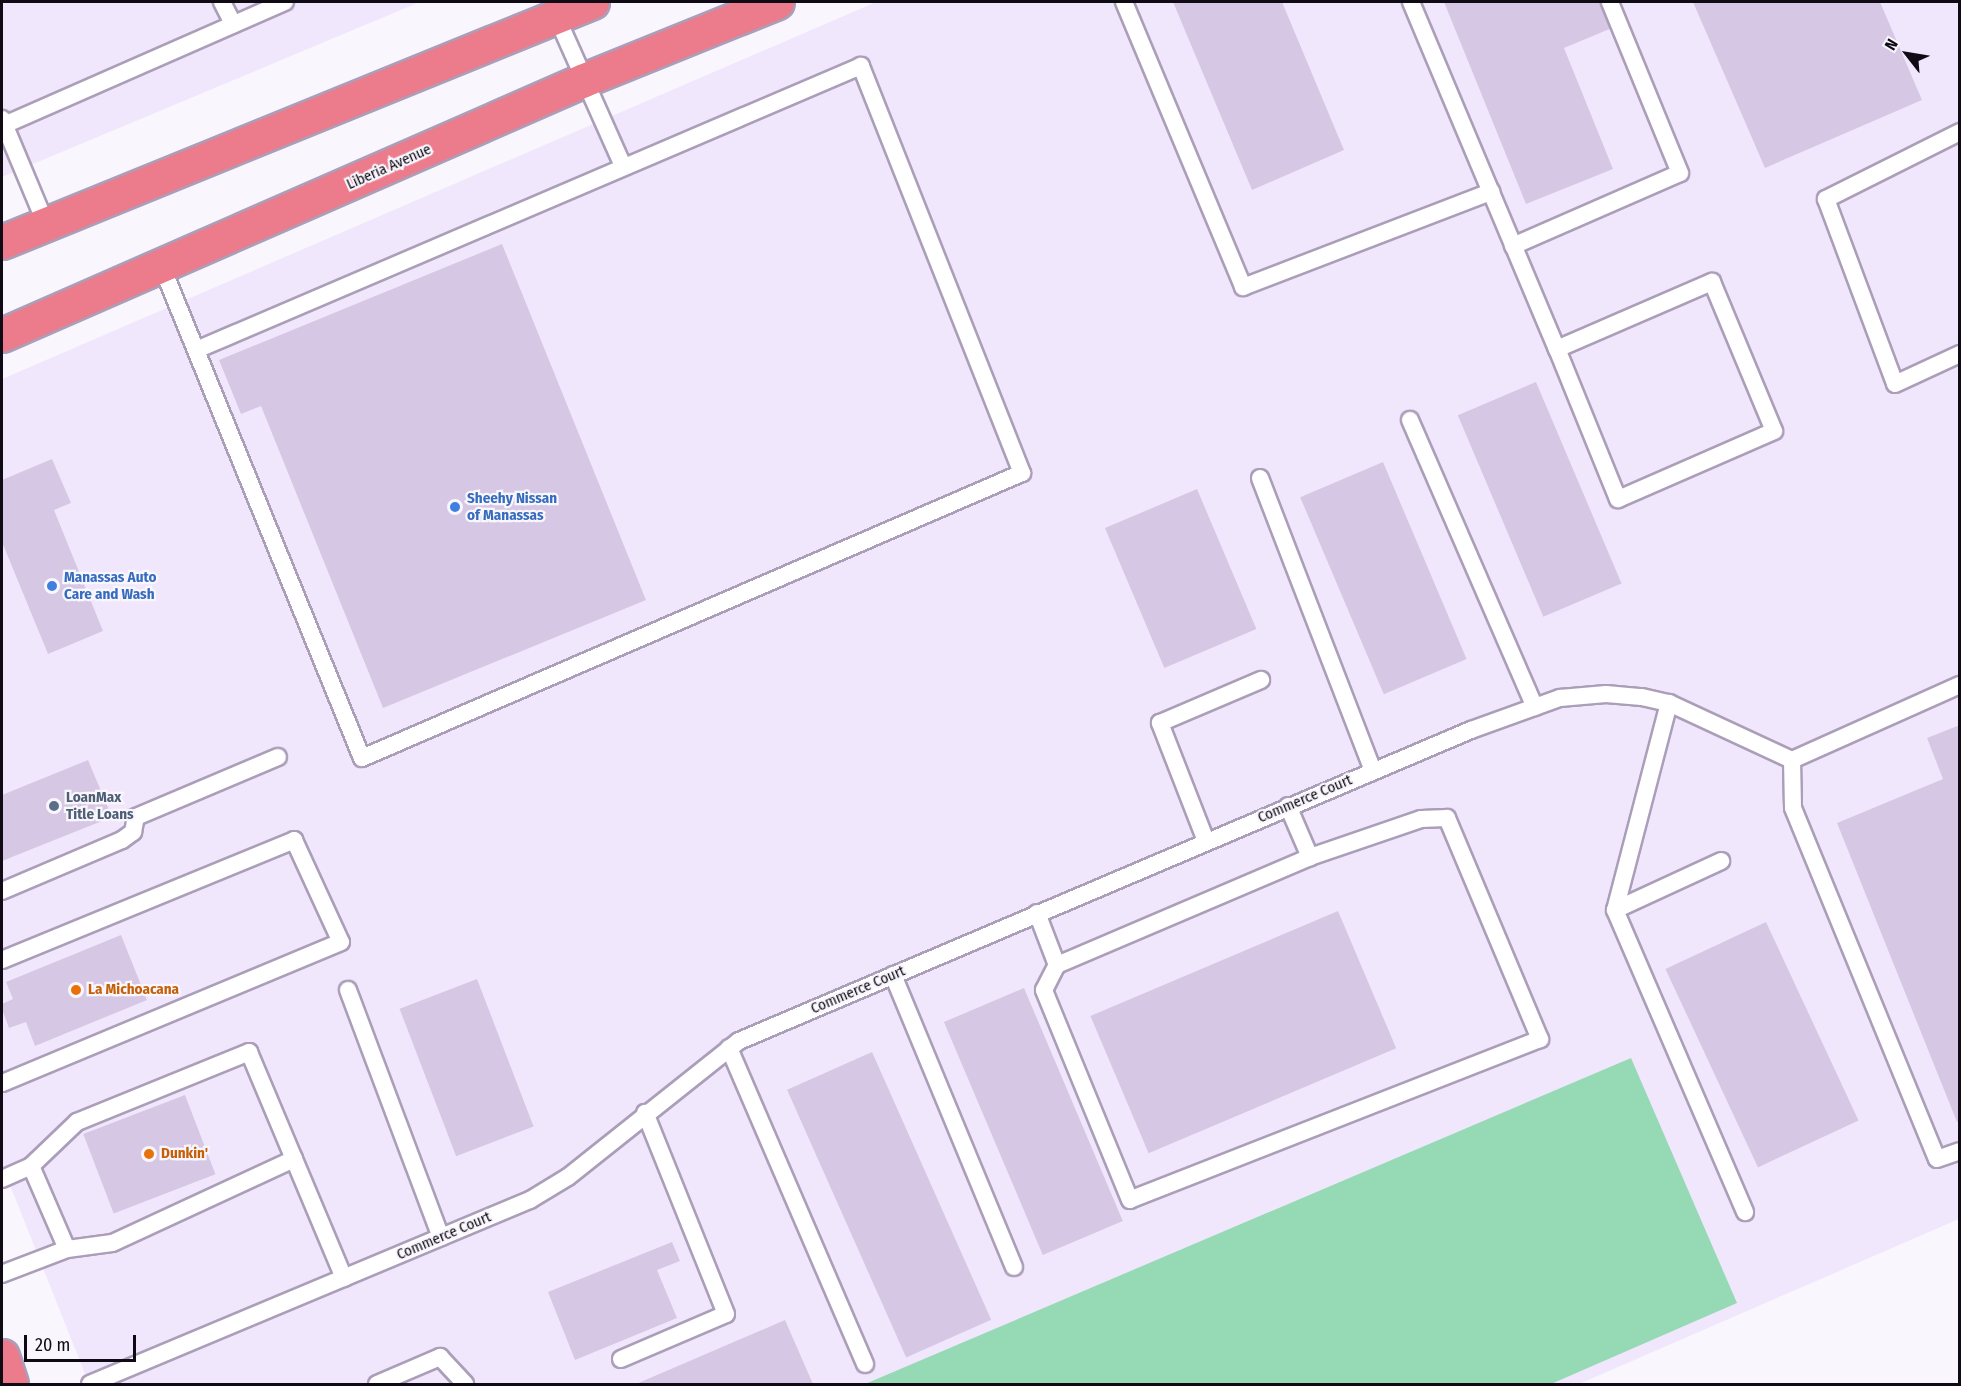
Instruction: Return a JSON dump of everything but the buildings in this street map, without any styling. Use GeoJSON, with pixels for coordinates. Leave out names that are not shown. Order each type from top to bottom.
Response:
{"type":"FeatureCollection","features":[{"type":"Feature","properties":{"kind":"highway"},"geometry":{"type":"LineString","coordinates":[[2,242],[553,9],[592,2]]}},
{"type":"Feature","properties":{"kind":"highway","name":"Liberia Avenue"},"geometry":{"type":"LineString","coordinates":[[2,335],[162,267],[584,80],[777,2]]}},
{"type":"Feature","properties":{"kind":"highway"},"geometry":{"type":"LineString","coordinates":[[2,1356],[11,1384]]}},
{"type":"Feature","properties":{"kind":"lane"},"geometry":{"type":"LineString","coordinates":[[222,2],[233,24]]}},
{"type":"Feature","properties":{"kind":"lane"},"geometry":{"type":"LineString","coordinates":[[1124,2],[1243,287],[1491,192]]}},
{"type":"Feature","properties":{"kind":"lane"},"geometry":{"type":"LineString","coordinates":[[1411,2],[1618,499],[1774,431],[1712,282],[1557,349]]}},
{"type":"Feature","properties":{"kind":"lane"},"geometry":{"type":"LineString","coordinates":[[1513,246],[1680,173],[1610,2]]}},
{"type":"Feature","properties":{"kind":"lane"},"geometry":{"type":"LineString","coordinates":[[46,224],[2,123],[277,3]]}},
{"type":"Feature","properties":{"kind":"lane"},"geometry":{"type":"LineString","coordinates":[[553,9],[623,166]]}},
{"type":"Feature","properties":{"kind":"lane"},"geometry":{"type":"LineString","coordinates":[[162,267],[362,758],[1022,473],[861,66],[196,350]]}},
{"type":"Feature","properties":{"kind":"lane"},"geometry":{"type":"LineString","coordinates":[[1959,132],[1826,199],[1895,384],[1959,354]]}},
{"type":"Feature","properties":{"kind":"lane"},"geometry":{"type":"LineString","coordinates":[[1410,420],[1535,707]]}},
{"type":"Feature","properties":{"kind":"lane"},"geometry":{"type":"LineString","coordinates":[[1260,478],[1373,771]]}},
{"type":"Feature","properties":{"kind":"lane"},"geometry":{"type":"LineString","coordinates":[[1206,841],[1160,723],[1261,680]]}},
{"type":"Feature","properties":{"kind":"lane"},"geometry":{"type":"LineString","coordinates":[[1959,685],[1792,760],[1793,808],[1937,1159],[1959,1151]]}},
{"type":"Feature","properties":{"kind":"lane","name":"Commerce Court"},"geometry":{"type":"LineString","coordinates":[[90,1384],[530,1200],[568,1177],[729,1048],[893,975],[1288,806],[1535,707],[1560,698],[1606,694],[1669,703],[1792,760]]}},
{"type":"Feature","properties":{"kind":"lane"},"geometry":{"type":"LineString","coordinates":[[1669,703],[1615,910],[1745,1212]]}},
{"type":"Feature","properties":{"kind":"lane"},"geometry":{"type":"LineString","coordinates":[[2,891],[122,840],[132,832],[136,817],[278,757]]}},
{"type":"Feature","properties":{"kind":"lane"},"geometry":{"type":"LineString","coordinates":[[1288,806],[1310,856]]}},
{"type":"Feature","properties":{"kind":"lane"},"geometry":{"type":"LineString","coordinates":[[1447,818],[1540,1039],[1130,1200],[1044,990],[1057,965],[1310,856],[1421,819],[1447,818]]}},
{"type":"Feature","properties":{"kind":"lane"},"geometry":{"type":"LineString","coordinates":[[2,960],[294,840],[341,942],[2,1083]]}},
{"type":"Feature","properties":{"kind":"lane"},"geometry":{"type":"LineString","coordinates":[[1615,910],[1720,861]]}},
{"type":"Feature","properties":{"kind":"lane"},"geometry":{"type":"LineString","coordinates":[[1037,913],[1057,965]]}},
{"type":"Feature","properties":{"kind":"lane"},"geometry":{"type":"LineString","coordinates":[[893,975],[1014,1267]]}},
{"type":"Feature","properties":{"kind":"lane"},"geometry":{"type":"LineString","coordinates":[[348,990],[441,1237]]}},
{"type":"Feature","properties":{"kind":"lane"},"geometry":{"type":"LineString","coordinates":[[729,1048],[865,1364]]}},
{"type":"Feature","properties":{"kind":"lane"},"geometry":{"type":"LineString","coordinates":[[2,1179],[31,1167],[77,1122],[249,1052],[344,1278]]}},
{"type":"Feature","properties":{"kind":"lane"},"geometry":{"type":"LineString","coordinates":[[621,1359],[726,1314],[645,1113]]}},
{"type":"Feature","properties":{"kind":"lane"},"geometry":{"type":"LineString","coordinates":[[2,1274],[67,1249],[112,1243],[294,1159]]}},
{"type":"Feature","properties":{"kind":"lane"},"geometry":{"type":"LineString","coordinates":[[31,1167],[67,1249]]}},
{"type":"Feature","properties":{"kind":"lane"},"geometry":{"type":"LineString","coordinates":[[377,1384],[440,1358],[465,1384]]}},
{"type":"Feature","properties":{"kind":"shaded area"},"geometry":{"type":"Polygon","coordinates":[[[2,2],[420,2],[2,177],[2,2]]]}},
{"type":"Feature","properties":{"kind":"shaded area"},"geometry":{"type":"Polygon","coordinates":[[[876,2],[1959,2],[1959,1219],[1579,1384],[89,1384],[2,1165],[2,379],[876,2]]]}},
{"type":"Feature","properties":{"kind":"green space"},"geometry":{"type":"Polygon","coordinates":[[[1631,1058],[1737,1303],[1551,1384],[865,1384],[1631,1058]]]}},
{"type":"Feature","properties":{"kind":"place","name":"Sheehy Nissan of Manassas"},"geometry":{"type":"Point","coordinates":[455,507]}},
{"type":"Feature","properties":{"kind":"place","name":"Manassas Auto Care and Wash"},"geometry":{"type":"Point","coordinates":[52,586]}},
{"type":"Feature","properties":{"kind":"place","name":"LoanMax Title Loans"},"geometry":{"type":"Point","coordinates":[54,806]}},
{"type":"Feature","properties":{"kind":"place","name":"La Michoacana"},"geometry":{"type":"Point","coordinates":[76,990]}},
{"type":"Feature","properties":{"kind":"place","name":"Dunkin'"},"geometry":{"type":"Point","coordinates":[149,1154]}}]}
